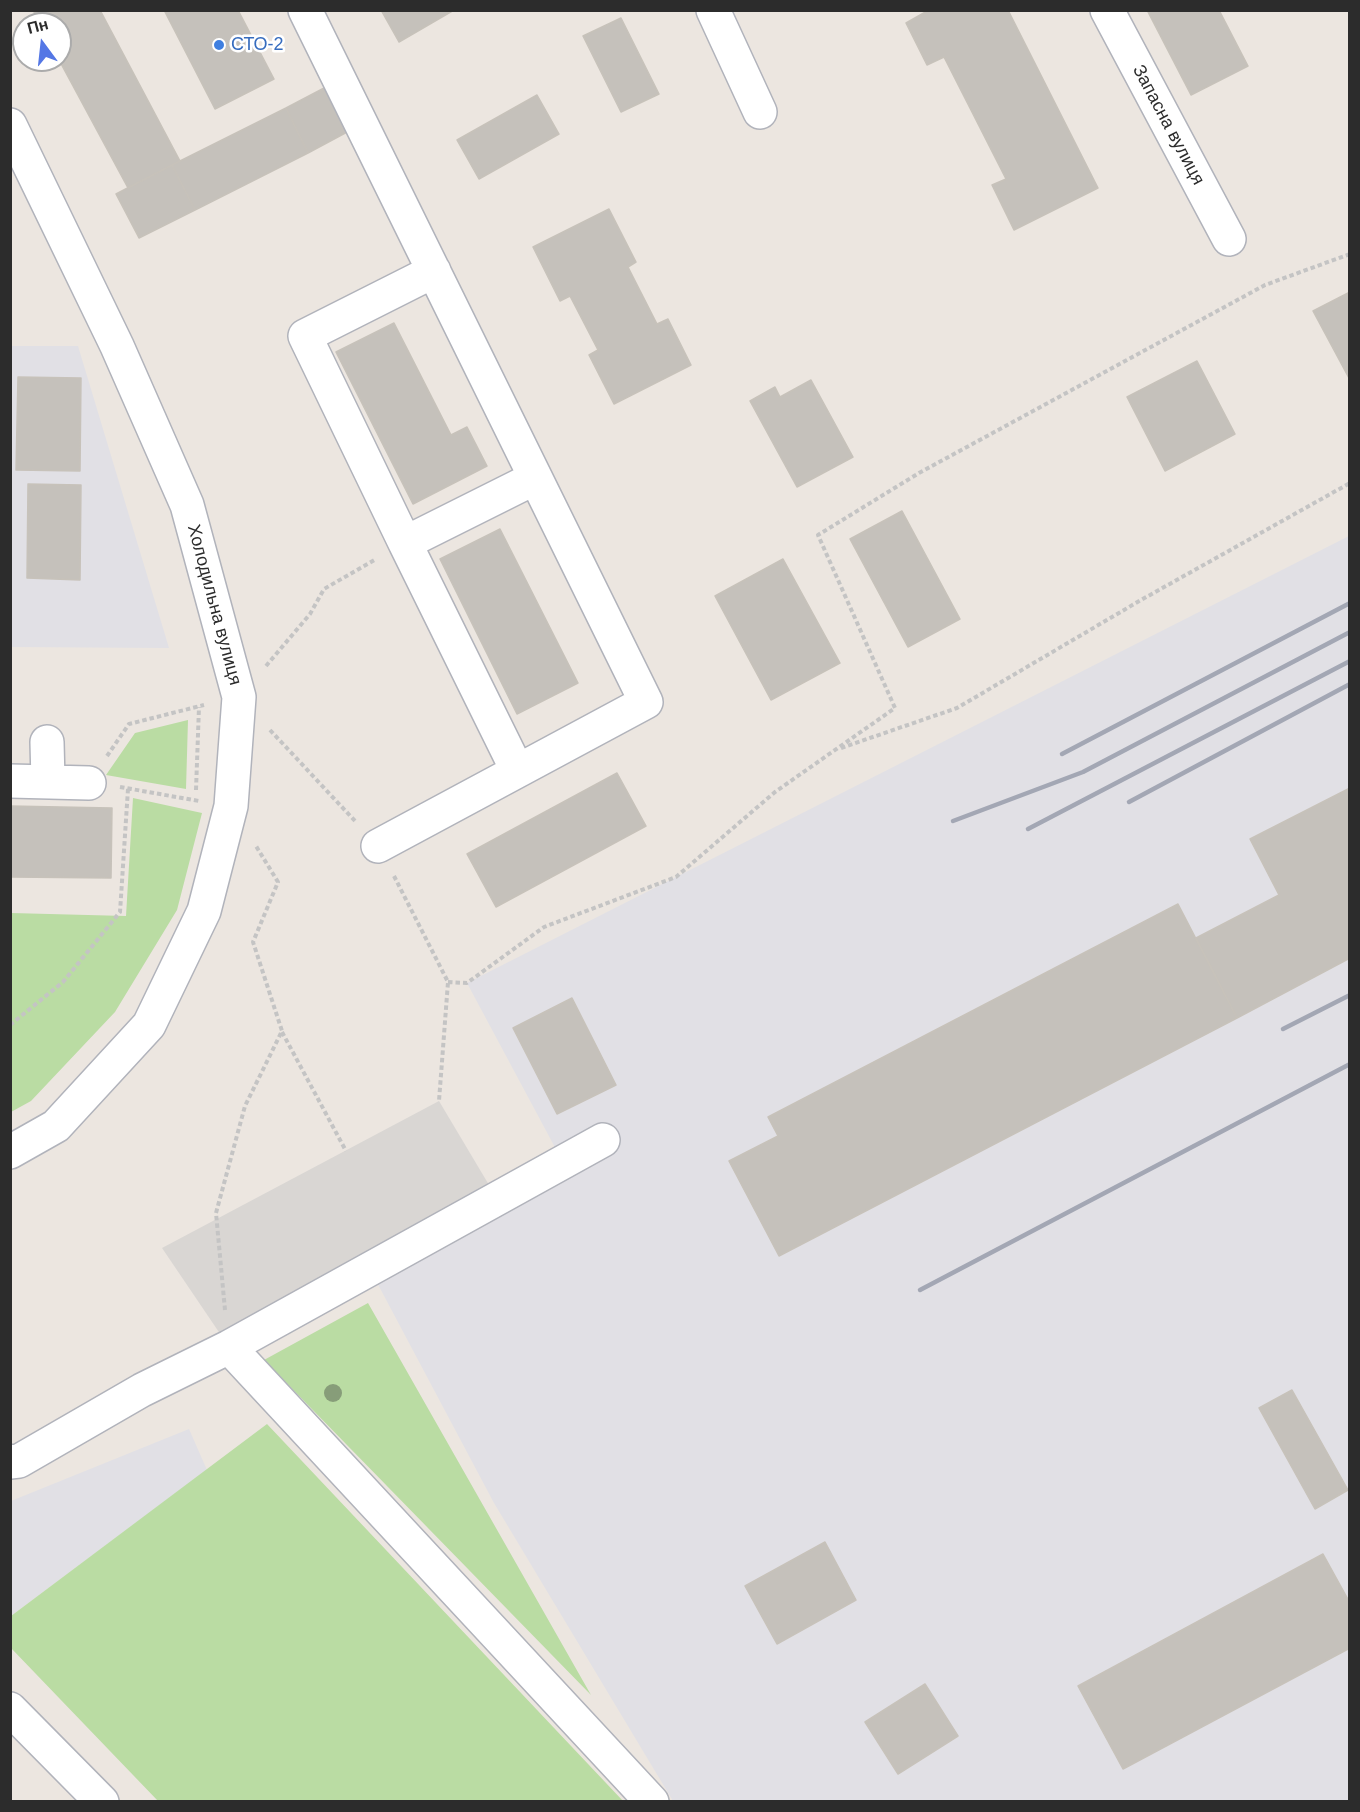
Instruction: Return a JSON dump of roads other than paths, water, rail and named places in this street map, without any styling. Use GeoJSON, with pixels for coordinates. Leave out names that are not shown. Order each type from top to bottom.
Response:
{"type":"FeatureCollection","features":[{"type":"Feature","properties":{"kind":"street"},"geometry":{"type":"LineString","coordinates":[[305,10],[646,702],[378,846]]}},
{"type":"Feature","properties":{"kind":"street"},"geometry":{"type":"LineString","coordinates":[[712,10],[760,111]]}},
{"type":"Feature","properties":{"kind":"street","name":"Запасна вулиця"},"geometry":{"type":"LineString","coordinates":[[1107,10],[1229,239]]}},
{"type":"Feature","properties":{"kind":"street","name":"Холодильна вулиця"},"geometry":{"type":"LineString","coordinates":[[10,125],[117,346],[187,505],[239,697],[231,806],[202,918],[149,1025],[56,1126],[10,1152]]}},
{"type":"Feature","properties":{"kind":"street"},"geometry":{"type":"LineString","coordinates":[[434,271],[305,336],[517,770]]}},
{"type":"Feature","properties":{"kind":"street"},"geometry":{"type":"LineString","coordinates":[[405,543],[535,478]]}},
{"type":"Feature","properties":{"kind":"street"},"geometry":{"type":"LineString","coordinates":[[47,742],[48,781]]}},
{"type":"Feature","properties":{"kind":"street"},"geometry":{"type":"LineString","coordinates":[[10,781],[89,783]]}},
{"type":"Feature","properties":{"kind":"street"},"geometry":{"type":"LineString","coordinates":[[10,1461],[19,1461],[142,1390],[229,1347],[603,1140]]}},
{"type":"Feature","properties":{"kind":"street"},"geometry":{"type":"LineString","coordinates":[[229,1347],[652,1802]]}},
{"type":"Feature","properties":{"kind":"street"},"geometry":{"type":"LineString","coordinates":[[10,1709],[102,1802]]}},
{"type":"Feature","properties":{"kind":"railway"},"geometry":{"type":"LineString","coordinates":[[1062,754],[1350,603]]}},
{"type":"Feature","properties":{"kind":"railway"},"geometry":{"type":"LineString","coordinates":[[953,821],[1083,772],[1350,632]]}},
{"type":"Feature","properties":{"kind":"railway"},"geometry":{"type":"LineString","coordinates":[[1028,829],[1350,661]]}},
{"type":"Feature","properties":{"kind":"railway"},"geometry":{"type":"LineString","coordinates":[[1129,802],[1350,684]]}},
{"type":"Feature","properties":{"kind":"railway"},"geometry":{"type":"LineString","coordinates":[[1283,1029],[1350,995]]}},
{"type":"Feature","properties":{"kind":"railway"},"geometry":{"type":"LineString","coordinates":[[920,1290],[1350,1064]]}},
{"type":"Feature","properties":{"kind":"place","name":"СТО-2"},"geometry":{"type":"Point","coordinates":[219,45]}}]}
